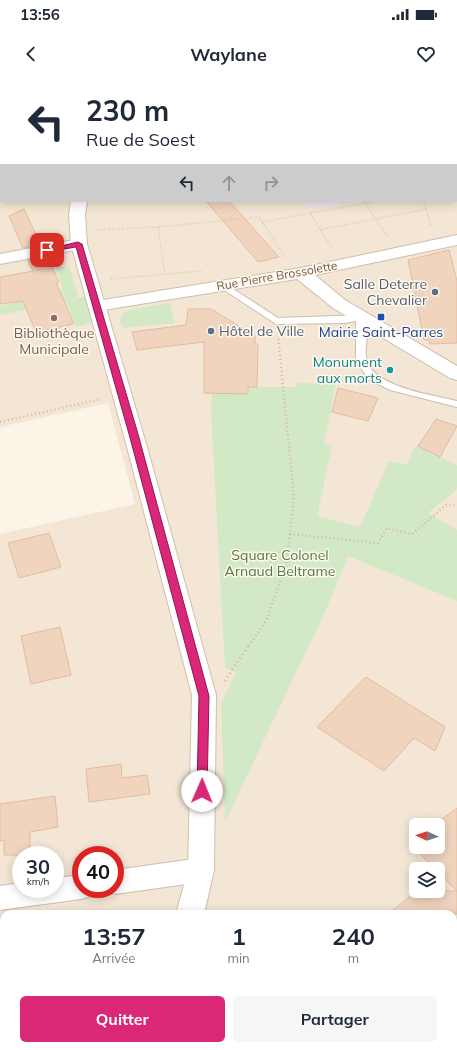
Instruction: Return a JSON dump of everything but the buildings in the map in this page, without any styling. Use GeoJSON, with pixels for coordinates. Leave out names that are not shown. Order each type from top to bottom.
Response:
{"type":"FeatureCollection","features":[{"type":"Feature","properties":{"kind":"street"},"geometry":{"type":"LineString","coordinates":[[79,202],[77,215],[78,244],[122,395],[204,696],[200,870],[191,910]]}},
{"type":"Feature","properties":{"kind":"street","name":"Rue Pierre Brossolette"},"geometry":{"type":"LineString","coordinates":[[97,306],[301,274],[457,240]]}},
{"type":"Feature","properties":{"kind":"street"},"geometry":{"type":"LineString","coordinates":[[0,259],[78,244]]}},
{"type":"Feature","properties":{"kind":"street"},"geometry":{"type":"LineString","coordinates":[[301,274],[339,304],[457,374]]}},
{"type":"Feature","properties":{"kind":"street"},"geometry":{"type":"LineString","coordinates":[[124,881],[200,870]]}},
{"type":"Feature","properties":{"kind":"street"},"geometry":{"type":"LineString","coordinates":[[0,898],[72,888]]}},
{"type":"Feature","properties":{"kind":"lane"},"geometry":{"type":"LineString","coordinates":[[224,286],[276,321],[344,320],[361,318],[361,359],[372,378],[394,388],[457,404]]}},
{"type":"Feature","properties":{"kind":"path"},"geometry":{"type":"LineString","coordinates":[[262,222],[370,202]]}},
{"type":"Feature","properties":{"kind":"path"},"geometry":{"type":"LineString","coordinates":[[365,203],[391,241]]}},
{"type":"Feature","properties":{"kind":"path"},"geometry":{"type":"LineString","coordinates":[[320,230],[426,209]]}},
{"type":"Feature","properties":{"kind":"path"},"geometry":{"type":"LineString","coordinates":[[310,213],[334,252]]}},
{"type":"Feature","properties":{"kind":"path"},"geometry":{"type":"LineString","coordinates":[[93,230],[158,227],[259,217],[288,261]]}},
{"type":"Feature","properties":{"kind":"path"},"geometry":{"type":"LineString","coordinates":[[158,227],[168,294]]}},
{"type":"Feature","properties":{"kind":"path"},"geometry":{"type":"LineString","coordinates":[[89,281],[198,270],[204,272]]}},
{"type":"Feature","properties":{"kind":"path"},"geometry":{"type":"LineString","coordinates":[[204,696],[222,685],[266,621],[286,566],[294,497],[276,321]]}},
{"type":"Feature","properties":{"kind":"path"},"geometry":{"type":"LineString","coordinates":[[0,422],[122,395]]}},
{"type":"Feature","properties":{"kind":"path"},"geometry":{"type":"LineString","coordinates":[[290,534],[378,543],[387,528],[412,534],[446,505],[457,505]]}},
{"type":"Feature","properties":{"kind":"shaded area"},"geometry":{"type":"Polygon","coordinates":[[[0,202],[457,202],[457,910],[0,910],[0,534],[135,504],[108,403],[0,427],[0,202]]]}},
{"type":"Feature","properties":{"kind":"shaded area"},"geometry":{"type":"Polygon","coordinates":[[[303,202],[349,202],[311,208],[303,202]]]}},
{"type":"Feature","properties":{"kind":"green space"},"geometry":{"type":"Polygon","coordinates":[[[69,266],[78,296],[68,301],[90,295],[97,321],[76,327],[66,302],[0,315],[0,306],[63,290],[57,268],[69,266]]]}},
{"type":"Feature","properties":{"kind":"green space"},"geometry":{"type":"Polygon","coordinates":[[[170,303],[175,323],[124,328],[120,322],[122,314],[129,310],[170,303]]]}},
{"type":"Feature","properties":{"kind":"green space","name":"Square Colonel Arnaud Beltrame"},"geometry":{"type":"Polygon","coordinates":[[[297,383],[336,384],[324,444],[332,445],[317,516],[360,527],[389,461],[406,465],[416,445],[457,465],[457,488],[428,513],[457,530],[457,601],[348,556],[324,614],[225,822],[221,703],[236,673],[225,668],[211,410],[212,393],[248,394],[248,387],[296,387],[297,383]]]}},
{"type":"Feature","properties":{"kind":"place","name":"Salle Deterre Chevalier"},"geometry":{"type":"Point","coordinates":[435,292]}},
{"type":"Feature","properties":{"kind":"place","name":"Mairie Saint-Parres"},"geometry":{"type":"Point","coordinates":[381,317]}},
{"type":"Feature","properties":{"kind":"place","name":"Bibliothèque Municipale"},"geometry":{"type":"Point","coordinates":[54,318]}},
{"type":"Feature","properties":{"kind":"place","name":"Hôtel de Ville"},"geometry":{"type":"Point","coordinates":[211,331]}},
{"type":"Feature","properties":{"kind":"place","name":"Monument aux morts"},"geometry":{"type":"Point","coordinates":[390,370]}},
{"type":"Feature","properties":{"kind":"route"},"geometry":{"type":"LineString","coordinates":[[47,250],[78,244],[134,434],[204,696],[202,791]]}}]}
